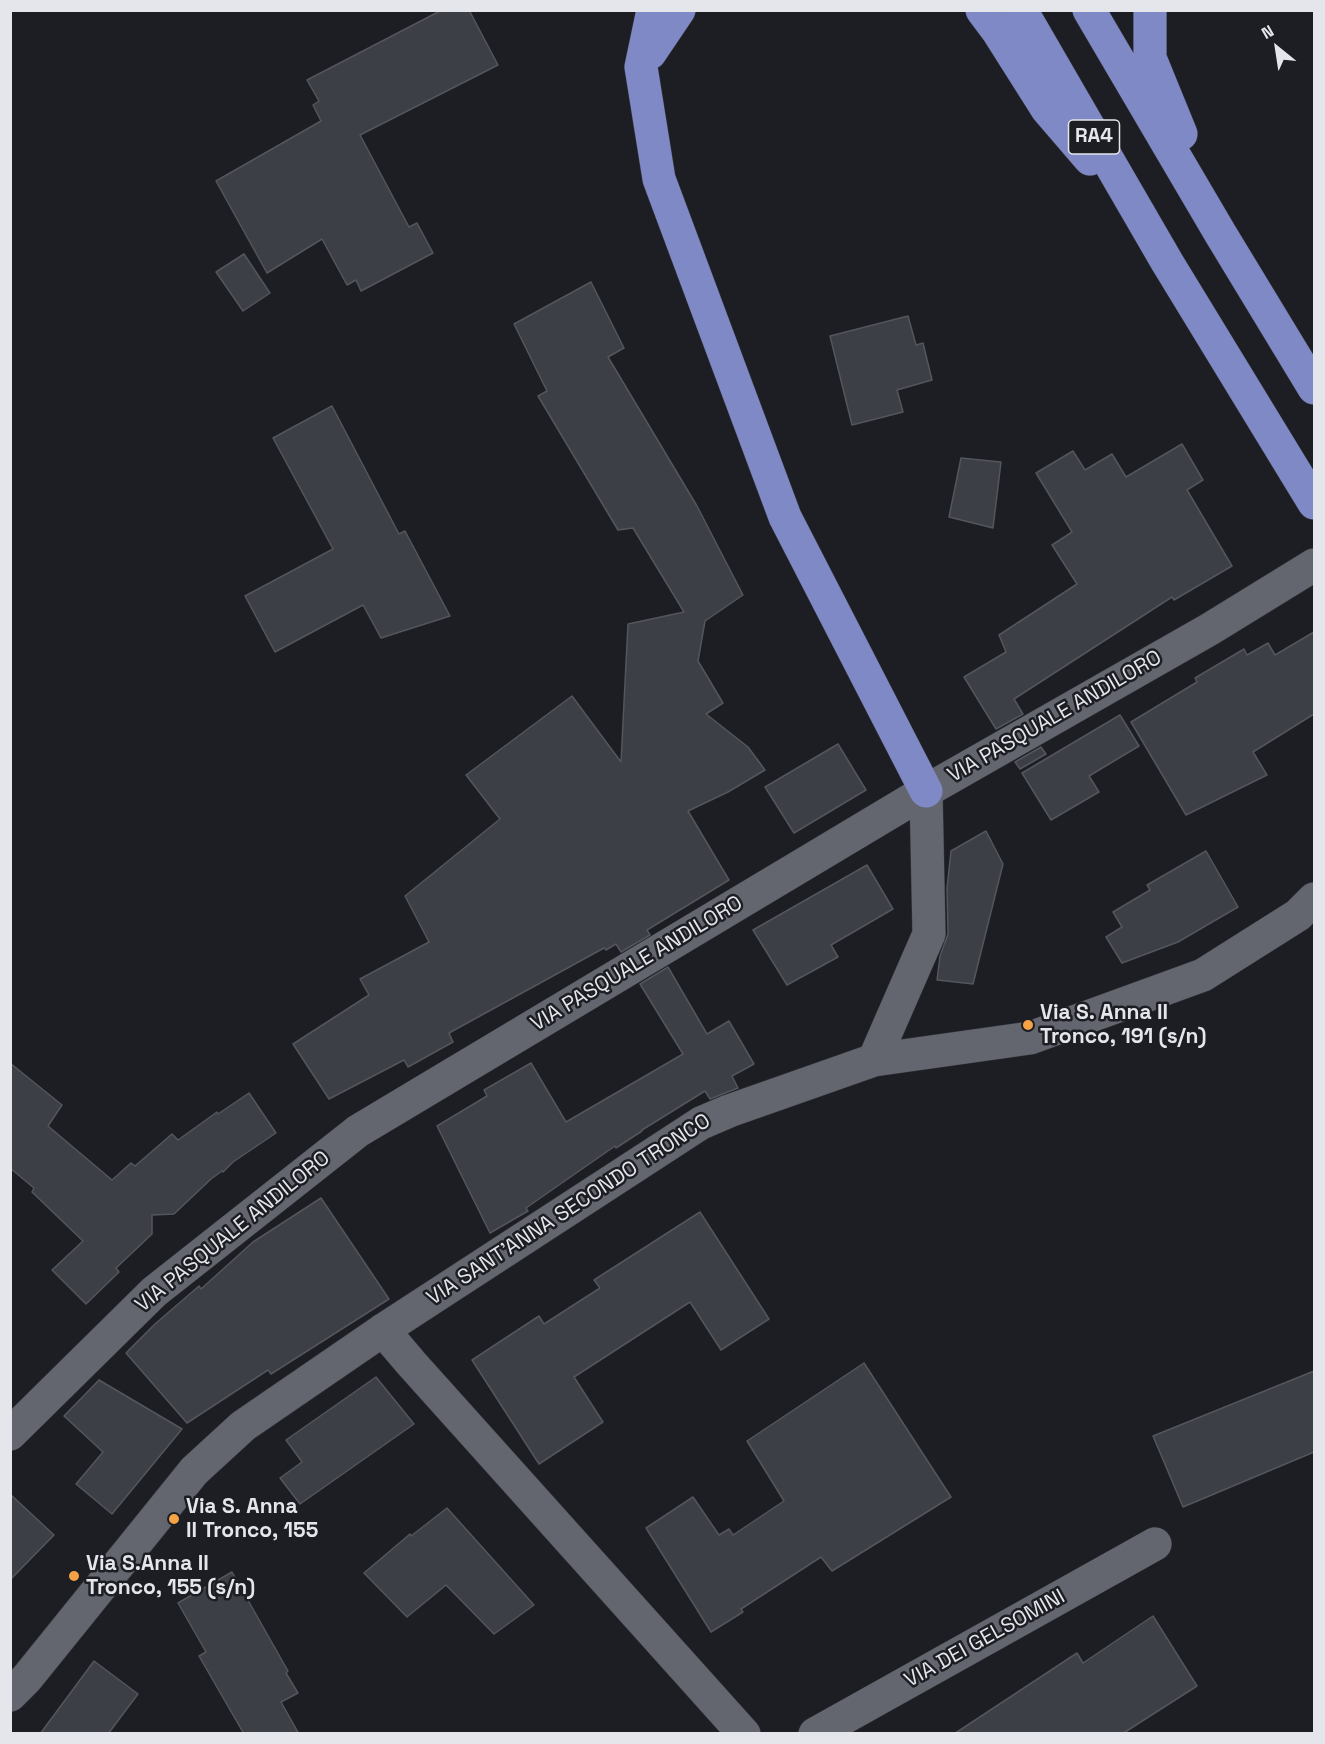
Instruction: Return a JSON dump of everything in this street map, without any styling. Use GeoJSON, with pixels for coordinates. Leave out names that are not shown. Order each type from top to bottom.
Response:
{"type":"FeatureCollection","features":[{"type":"Feature","properties":{"kind":"highway"},"geometry":{"type":"LineString","coordinates":[[653,10],[641,67],[659,179],[785,517],[926,791]]}},
{"type":"Feature","properties":{"kind":"highway"},"geometry":{"type":"LineString","coordinates":[[641,67],[679,10]]}},
{"type":"Feature","properties":{"kind":"highway"},"geometry":{"type":"LineString","coordinates":[[982,10],[1047,109],[1139,214]]}},
{"type":"Feature","properties":{"kind":"highway","name":"RA4"},"geometry":{"type":"LineString","coordinates":[[1021,10],[1167,262],[1314,503]]}},
{"type":"Feature","properties":{"kind":"highway","name":"RA4"},"geometry":{"type":"LineString","coordinates":[[1089,10],[1314,388]]}},
{"type":"Feature","properties":{"kind":"highway"},"geometry":{"type":"LineString","coordinates":[[1150,10],[1150,58],[1220,233]]}},
{"type":"Feature","properties":{"kind":"street","name":"VIA PASQUALE ANDILORO"},"geometry":{"type":"LineString","coordinates":[[10,1434],[154,1292],[358,1131],[926,791],[1210,629],[1314,565]]}},
{"type":"Feature","properties":{"kind":"street"},"geometry":{"type":"LineString","coordinates":[[874,1060],[929,934],[926,791]]}},
{"type":"Feature","properties":{"kind":"street","name":"VIA SANT'ANNA SECONDO TRONCO"},"geometry":{"type":"LineString","coordinates":[[10,1695],[27,1678],[194,1472],[243,1426],[383,1329],[701,1123],[874,1060],[1030,1038],[1203,975],[1298,915],[1314,899]]}},
{"type":"Feature","properties":{"kind":"street"},"geometry":{"type":"LineString","coordinates":[[383,1329],[744,1734]]}},
{"type":"Feature","properties":{"kind":"street","name":"VIA DEI GELSOMINI"},"geometry":{"type":"LineString","coordinates":[[815,1734],[1155,1544]]}},
{"type":"Feature","properties":{"kind":"building"},"geometry":{"type":"Polygon","coordinates":[[[442,10],[469,10],[498,65],[360,135],[409,227],[417,223],[433,253],[361,291],[356,280],[347,285],[322,239],[267,273],[216,181],[321,121],[313,105],[319,101],[307,80],[442,10]]]}},
{"type":"Feature","properties":{"kind":"building"},"geometry":{"type":"Polygon","coordinates":[[[244,254],[270,293],[243,311],[216,272],[244,254]]]}},
{"type":"Feature","properties":{"kind":"building"},"geometry":{"type":"Polygon","coordinates":[[[591,282],[624,348],[608,357],[697,506],[743,595],[705,621],[698,661],[723,703],[706,714],[748,747],[765,770],[728,792],[688,811],[729,880],[647,930],[650,935],[621,952],[616,944],[606,950],[604,948],[449,1033],[453,1042],[408,1067],[404,1060],[329,1099],[293,1044],[369,995],[360,979],[429,942],[405,896],[500,819],[466,775],[572,696],[621,762],[628,624],[684,612],[633,528],[618,530],[538,396],[547,391],[514,324],[591,282]]]}},
{"type":"Feature","properties":{"kind":"building"},"geometry":{"type":"Polygon","coordinates":[[[908,316],[916,345],[923,343],[932,380],[897,390],[903,412],[852,425],[830,336],[908,316]]]}},
{"type":"Feature","properties":{"kind":"building"},"geometry":{"type":"Polygon","coordinates":[[[332,406],[399,534],[405,531],[450,616],[381,638],[363,605],[275,652],[245,596],[333,549],[273,438],[332,406]]]}},
{"type":"Feature","properties":{"kind":"building"},"geometry":{"type":"Polygon","coordinates":[[[1182,444],[1203,480],[1187,490],[1232,566],[1174,600],[1172,597],[1014,699],[1023,714],[996,729],[964,677],[1006,652],[999,635],[1077,584],[1052,545],[1072,532],[1036,473],[1073,451],[1085,470],[1112,454],[1126,477],[1182,444]]]}},
{"type":"Feature","properties":{"kind":"building"},"geometry":{"type":"Polygon","coordinates":[[[961,458],[1001,462],[993,528],[949,517],[961,458]]]}},
{"type":"Feature","properties":{"kind":"building"},"geometry":{"type":"Polygon","coordinates":[[[1314,632],[1314,714],[1253,752],[1267,775],[1186,815],[1131,722],[1197,682],[1195,678],[1244,649],[1247,655],[1268,643],[1275,655],[1314,632]]]}},
{"type":"Feature","properties":{"kind":"building"},"geometry":{"type":"Polygon","coordinates":[[[1120,715],[1139,746],[1089,776],[1099,792],[1051,820],[1022,773],[1120,715]]]}},
{"type":"Feature","properties":{"kind":"building"},"geometry":{"type":"Polygon","coordinates":[[[838,744],[866,790],[794,833],[765,787],[838,744]]]}},
{"type":"Feature","properties":{"kind":"building"},"geometry":{"type":"Polygon","coordinates":[[[1041,747],[1046,754],[1020,769],[1015,762],[1041,747]]]}},
{"type":"Feature","properties":{"kind":"building"},"geometry":{"type":"Polygon","coordinates":[[[986,831],[1003,864],[973,984],[937,980],[940,956],[948,934],[947,888],[951,851],[986,831]]]}},
{"type":"Feature","properties":{"kind":"building"},"geometry":{"type":"Polygon","coordinates":[[[1206,851],[1238,907],[1178,942],[1122,963],[1106,937],[1122,927],[1113,912],[1150,890],[1147,885],[1206,851]]]}},
{"type":"Feature","properties":{"kind":"building"},"geometry":{"type":"Polygon","coordinates":[[[867,865],[893,909],[831,945],[838,957],[787,985],[753,930],[867,865]]]}},
{"type":"Feature","properties":{"kind":"building"},"geometry":{"type":"Polygon","coordinates":[[[668,967],[707,1034],[729,1021],[754,1064],[732,1076],[738,1088],[710,1099],[705,1091],[616,1148],[615,1146],[526,1208],[528,1211],[490,1233],[437,1126],[487,1096],[484,1090],[531,1063],[566,1122],[683,1054],[640,984],[668,967]]]}},
{"type":"Feature","properties":{"kind":"building"},"geometry":{"type":"Polygon","coordinates":[[[10,1063],[62,1105],[48,1126],[112,1180],[131,1163],[135,1166],[172,1134],[178,1140],[217,1112],[218,1114],[249,1093],[276,1133],[211,1179],[174,1214],[152,1215],[152,1234],[116,1268],[119,1272],[86,1304],[52,1270],[83,1241],[32,1192],[34,1188],[10,1168],[10,1063]]]}},
{"type":"Feature","properties":{"kind":"building"},"geometry":{"type":"Polygon","coordinates":[[[321,1198],[389,1299],[271,1374],[268,1370],[187,1423],[126,1353],[155,1324],[199,1286],[201,1289],[253,1242],[321,1198]]]}},
{"type":"Feature","properties":{"kind":"building"},"geometry":{"type":"Polygon","coordinates":[[[700,1212],[769,1319],[721,1350],[690,1302],[574,1377],[603,1422],[539,1464],[472,1360],[539,1316],[544,1324],[600,1288],[594,1280],[700,1212]]]}},
{"type":"Feature","properties":{"kind":"building"},"geometry":{"type":"Polygon","coordinates":[[[864,1363],[951,1497],[832,1571],[821,1557],[741,1609],[743,1612],[711,1632],[646,1528],[693,1497],[719,1535],[729,1529],[733,1535],[784,1501],[747,1441],[864,1363]]]}},
{"type":"Feature","properties":{"kind":"building"},"geometry":{"type":"Polygon","coordinates":[[[1314,1371],[1314,1452],[1183,1507],[1153,1436],[1314,1371]]]}},
{"type":"Feature","properties":{"kind":"building"},"geometry":{"type":"Polygon","coordinates":[[[376,1377],[414,1424],[300,1504],[280,1478],[302,1462],[286,1440],[376,1377]]]}},
{"type":"Feature","properties":{"kind":"building"},"geometry":{"type":"Polygon","coordinates":[[[99,1380],[182,1429],[112,1514],[76,1484],[103,1452],[64,1416],[99,1380]]]}},
{"type":"Feature","properties":{"kind":"building"},"geometry":{"type":"Polygon","coordinates":[[[10,1494],[54,1535],[10,1580],[10,1494]]]}},
{"type":"Feature","properties":{"kind":"building"},"geometry":{"type":"Polygon","coordinates":[[[447,1508],[534,1605],[494,1634],[446,1585],[407,1617],[364,1573],[410,1534],[411,1536],[447,1508]]]}},
{"type":"Feature","properties":{"kind":"building"},"geometry":{"type":"Polygon","coordinates":[[[232,1572],[298,1693],[281,1702],[299,1734],[244,1734],[199,1656],[206,1652],[178,1603],[232,1572]]]}},
{"type":"Feature","properties":{"kind":"building"},"geometry":{"type":"Polygon","coordinates":[[[1153,1616],[1197,1686],[1122,1734],[954,1734],[1077,1653],[1083,1663],[1153,1616]]]}},
{"type":"Feature","properties":{"kind":"building"},"geometry":{"type":"Polygon","coordinates":[[[94,1661],[138,1694],[108,1734],[40,1734],[94,1661]]]}},
{"type":"Feature","properties":{"kind":"place","name":"Via S. Anna II Tronco, 191 (s/n)"},"geometry":{"type":"Point","coordinates":[1028,1025]}},
{"type":"Feature","properties":{"kind":"place","name":"Via S. Anna II Tronco, 155"},"geometry":{"type":"Point","coordinates":[174,1519]}},
{"type":"Feature","properties":{"kind":"place","name":"Via S.Anna II Tronco, 155 (s/n)"},"geometry":{"type":"Point","coordinates":[74,1576]}}]}
